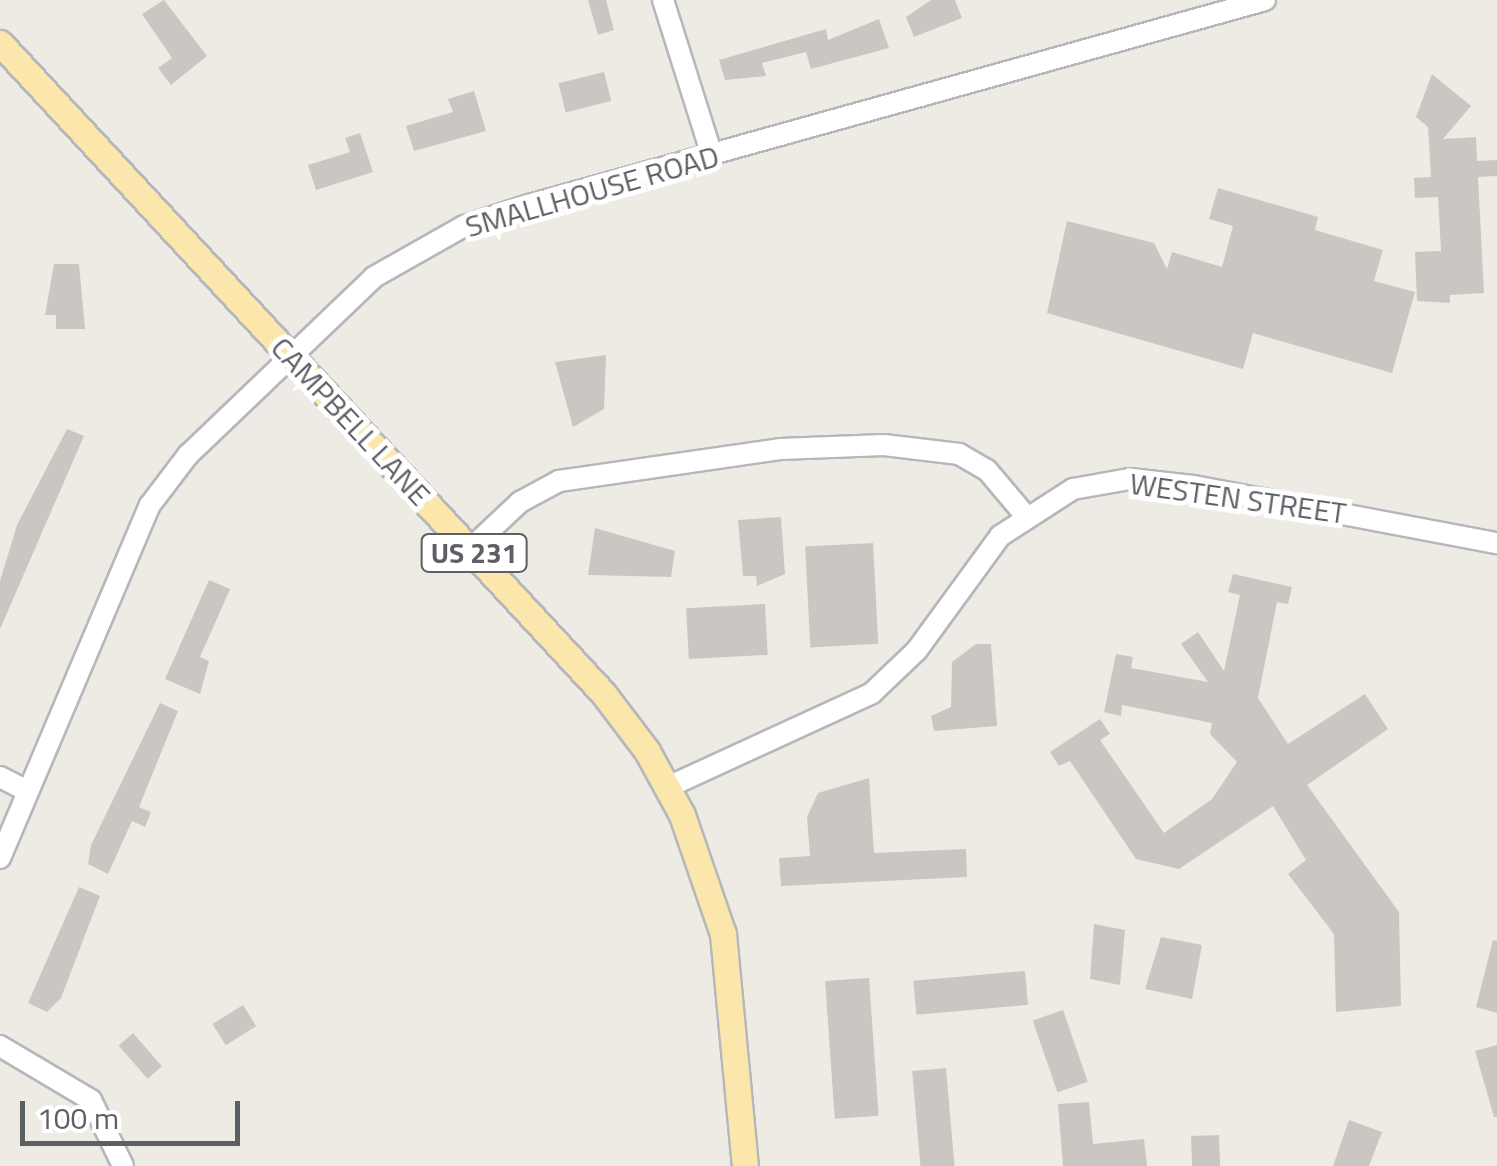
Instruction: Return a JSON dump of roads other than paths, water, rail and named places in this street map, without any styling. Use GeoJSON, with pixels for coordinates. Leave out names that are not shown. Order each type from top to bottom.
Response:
{"type":"FeatureCollection","features":[{"type":"Feature","properties":{"kind":"main road","name":"CAMPBELL LANE"},"geometry":{"type":"LineString","coordinates":[[0,43],[603,693],[668,787],[722,934],[745,1166]]}},
{"type":"Feature","properties":{"kind":"street"},"geometry":{"type":"LineString","coordinates":[[663,0],[712,155]]}},
{"type":"Feature","properties":{"kind":"street","name":"SMALLHOUSE ROAD"},"geometry":{"type":"LineString","coordinates":[[0,858],[150,505],[289,354],[374,277],[464,226],[1265,0]]}},
{"type":"Feature","properties":{"kind":"street"},"geometry":{"type":"LineString","coordinates":[[470,549],[520,502],[559,481],[780,449],[884,445],[960,454],[1025,514]]}},
{"type":"Feature","properties":{"kind":"street","name":"WESTEN STREET"},"geometry":{"type":"LineString","coordinates":[[668,787],[872,693],[1025,514],[1074,490],[1130,478],[1497,543]]}},
{"type":"Feature","properties":{"kind":"street"},"geometry":{"type":"LineString","coordinates":[[0,777],[28,791]]}},
{"type":"Feature","properties":{"kind":"street"},"geometry":{"type":"LineString","coordinates":[[0,1046],[91,1100],[124,1166]]}}]}
